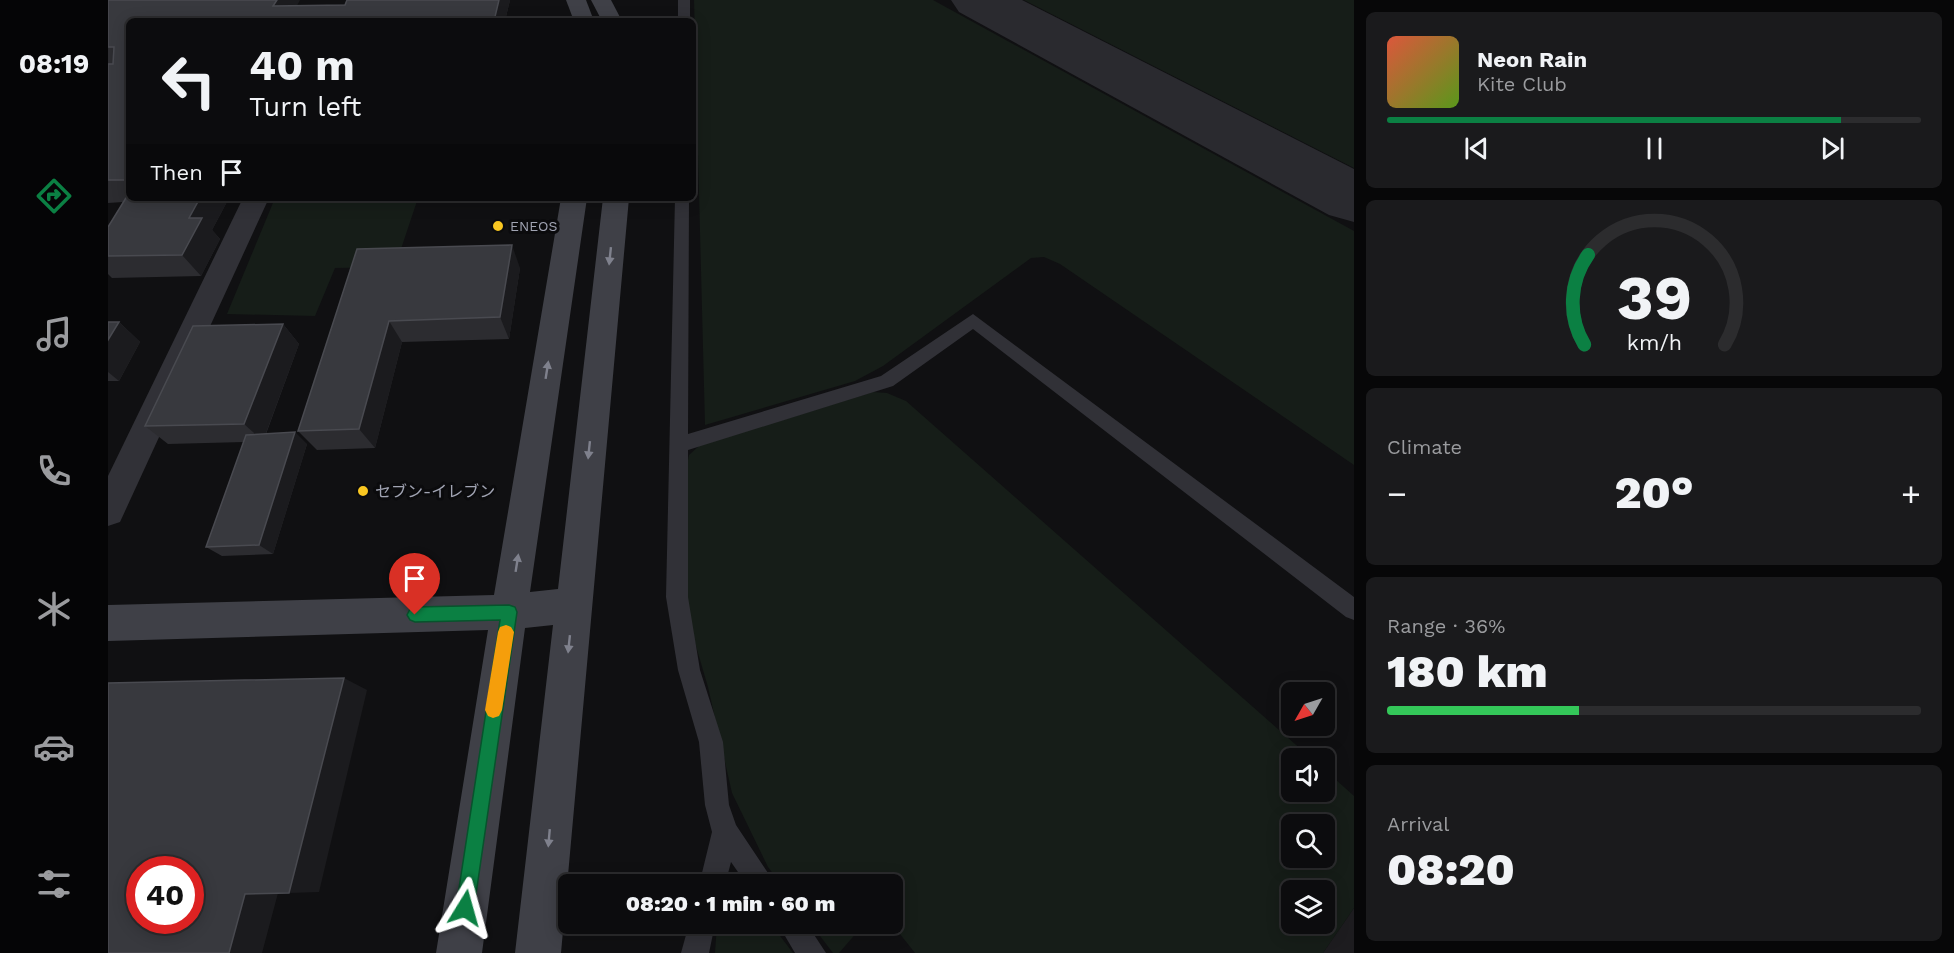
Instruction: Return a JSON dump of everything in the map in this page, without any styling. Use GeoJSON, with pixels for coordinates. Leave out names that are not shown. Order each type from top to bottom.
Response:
{"type":"FeatureCollection","features":[{"type":"Feature","properties":{"kind":"street"},"geometry":{"type":"LineString","coordinates":[[576,0],[583,18]]}},
{"type":"Feature","properties":{"kind":"street"},"geometry":{"type":"LineString","coordinates":[[601,0],[610,18]]}},
{"type":"Feature","properties":{"kind":"street"},"geometry":{"type":"LineString","coordinates":[[108,511],[255,201]]}},
{"type":"Feature","properties":{"kind":"street"},"geometry":{"type":"LineString","coordinates":[[459,953],[509,612],[574,201]]}},
{"type":"Feature","properties":{"kind":"street"},"geometry":{"type":"LineString","coordinates":[[538,953],[616,201]]}},
{"type":"Feature","properties":{"kind":"street"},"geometry":{"type":"LineString","coordinates":[[108,623],[509,612],[573,605]]}},
{"type":"Feature","properties":{"kind":"lane"},"geometry":{"type":"LineString","coordinates":[[684,0],[684,18]]}},
{"type":"Feature","properties":{"kind":"lane"},"geometry":{"type":"LineString","coordinates":[[682,201],[677,597],[689,670],[711,742],[717,805],[724,832],[755,874]]}},
{"type":"Feature","properties":{"kind":"lane"},"geometry":{"type":"LineString","coordinates":[[679,445],[887,381],[973,320],[1354,610]]}},
{"type":"Feature","properties":{"kind":"lane"},"geometry":{"type":"LineString","coordinates":[[714,874],[724,832]]}},
{"type":"Feature","properties":{"kind":"lane"},"geometry":{"type":"LineString","coordinates":[[695,953],[700,934]]}},
{"type":"Feature","properties":{"kind":"lane"},"geometry":{"type":"LineString","coordinates":[[798,934],[812,953]]}},
{"type":"Feature","properties":{"kind":"shaded area"},"geometry":{"type":"Polygon","coordinates":[[[694,0],[933,0],[1354,231],[1354,465],[1060,264],[1044,257],[1031,258],[883,366],[855,381],[705,425],[694,0]]]}},
{"type":"Feature","properties":{"kind":"shaded area"},"geometry":{"type":"Polygon","coordinates":[[[1024,0],[1354,0],[1354,168],[1024,0]]]}},
{"type":"Feature","properties":{"kind":"shaded area"},"geometry":{"type":"Polygon","coordinates":[[[274,201],[417,201],[395,267],[335,268],[315,316],[227,314],[274,201]]]}},
{"type":"Feature","properties":{"kind":"shaded area"},"geometry":{"type":"Polygon","coordinates":[[[873,392],[887,393],[906,401],[1281,732],[1281,736],[1286,736],[1300,748],[1281,748],[1281,802],[1335,802],[1335,779],[1354,796],[1354,908],[1323,953],[915,953],[900,934],[903,934],[903,874],[773,874],[732,793],[708,687],[686,612],[686,470],[689,455],[699,446],[873,392]]]}},
{"type":"Feature","properties":{"kind":"shaded area"},"geometry":{"type":"Polygon","coordinates":[[[1354,908],[1354,953],[1323,953],[1354,908]]]}},
{"type":"Feature","properties":{"kind":"shaded area"},"geometry":{"type":"Polygon","coordinates":[[[716,934],[779,934],[793,953],[715,953],[716,934]]]}},
{"type":"Feature","properties":{"kind":"shaded area"},"geometry":{"type":"Polygon","coordinates":[[[819,934],[855,934],[839,953],[833,953],[819,934]]]}},
{"type":"Feature","properties":{"kind":"building"},"geometry":{"type":"Polygon","coordinates":[[[108,0],[277,0],[273,6],[345,5],[347,0],[499,0],[495,18],[126,18],[126,180],[108,180],[108,64],[113,64],[114,47],[108,47],[108,0]]]}},
{"type":"Feature","properties":{"kind":"building"},"geometry":{"type":"Polygon","coordinates":[[[126,198],[126,201],[198,201],[189,218],[202,218],[182,255],[108,256],[108,227],[126,198]]]}},
{"type":"Feature","properties":{"kind":"building"},"geometry":{"type":"Polygon","coordinates":[[[512,245],[500,317],[389,321],[359,429],[298,431],[357,249],[512,245]]]}},
{"type":"Feature","properties":{"kind":"building"},"geometry":{"type":"Polygon","coordinates":[[[108,322],[119,322],[108,340],[108,322]]]}},
{"type":"Feature","properties":{"kind":"building"},"geometry":{"type":"Polygon","coordinates":[[[283,324],[244,424],[145,426],[193,326],[283,324]]]}},
{"type":"Feature","properties":{"kind":"building"},"geometry":{"type":"Polygon","coordinates":[[[295,432],[259,545],[206,547],[246,435],[295,432]]]}},
{"type":"Feature","properties":{"kind":"building"},"geometry":{"type":"Polygon","coordinates":[[[344,678],[289,893],[245,894],[229,953],[108,953],[108,683],[344,678]]]}},
{"type":"Feature","properties":{"kind":"taxiway"},"geometry":{"type":"LineString","coordinates":[[979,0],[1354,198]]}},
{"type":"Feature","properties":{"kind":"slow traffic"},"geometry":{"type":"LineString","coordinates":[[493,710],[506,632]]}},
{"type":"Feature","properties":{"kind":"place","name":"ENEOS"},"geometry":{"type":"Point","coordinates":[498,226]}},
{"type":"Feature","properties":{"kind":"place","name":"セブン-イレブン"},"geometry":{"type":"Point","coordinates":[363,491]}},
{"type":"Feature","properties":{"kind":"route"},"geometry":{"type":"LineString","coordinates":[[415,615],[509,612],[465,908]]}}]}
